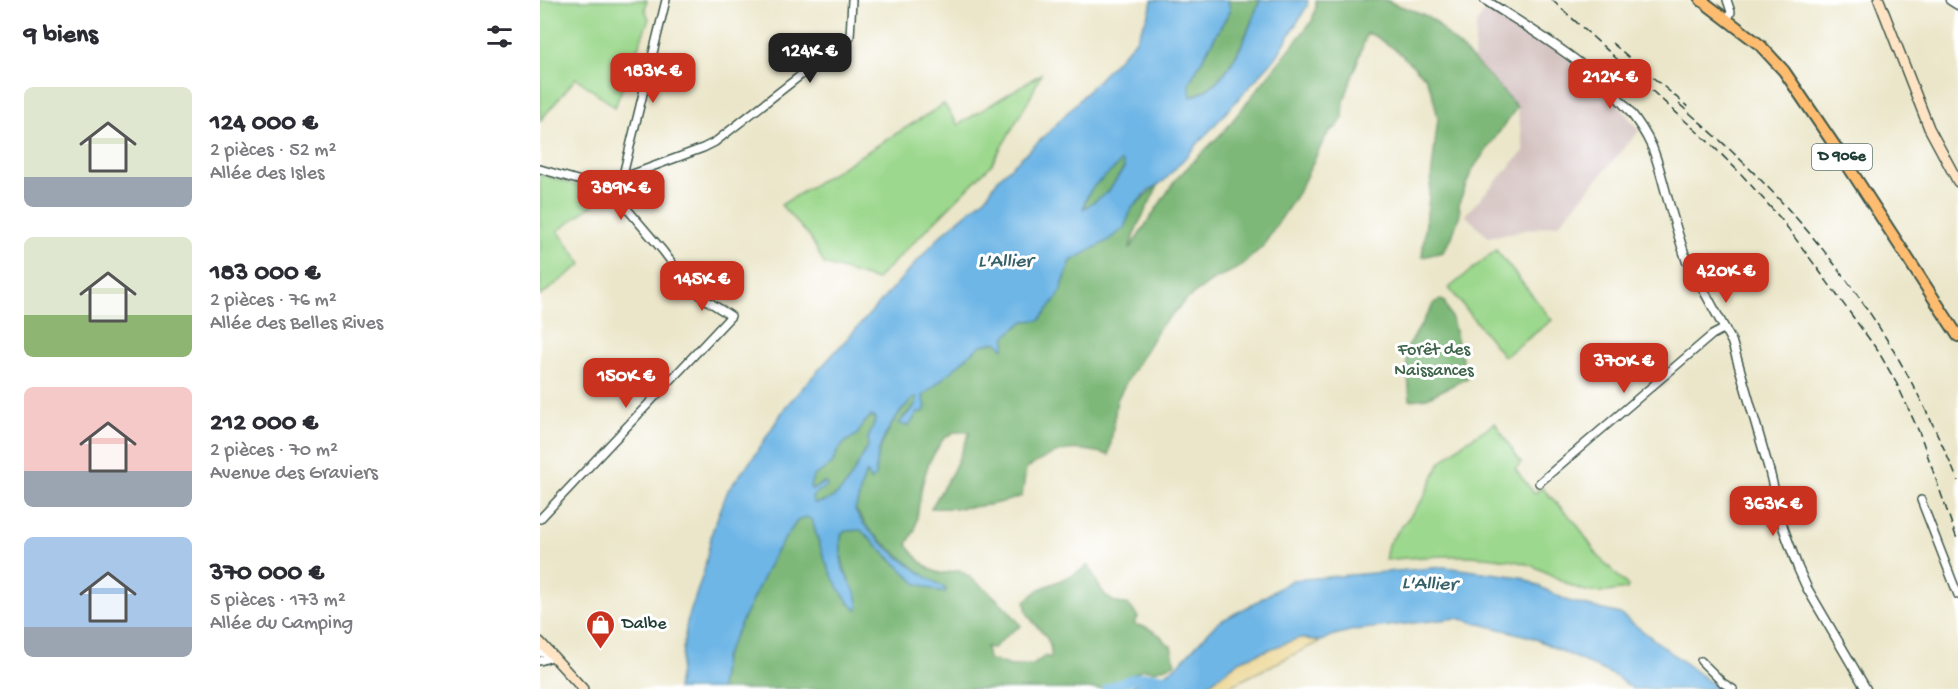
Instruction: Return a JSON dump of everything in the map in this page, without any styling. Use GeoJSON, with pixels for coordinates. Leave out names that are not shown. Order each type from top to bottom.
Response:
{"type":"FeatureCollection","features":[{"type":"Feature","properties":{"kind":"main road","name":"D 906e"},"geometry":{"type":"LineString","coordinates":[[1701,0],[1760,45],[1784,71],[1958,336]]}},
{"type":"Feature","properties":{"kind":"main road"},"geometry":{"type":"LineString","coordinates":[[1879,0],[1929,128],[1958,182]]}},
{"type":"Feature","properties":{"kind":"main road"},"geometry":{"type":"LineString","coordinates":[[540,642],[544,654],[576,689]]}},
{"type":"Feature","properties":{"kind":"main road"},"geometry":{"type":"LineString","coordinates":[[544,654],[583,689]]}},
{"type":"Feature","properties":{"kind":"street"},"geometry":{"type":"LineString","coordinates":[[611,193],[622,178],[666,0]]}},
{"type":"Feature","properties":{"kind":"street"},"geometry":{"type":"LineString","coordinates":[[622,178],[704,148],[771,99],[850,37],[852,0]]}},
{"type":"Feature","properties":{"kind":"street"},"geometry":{"type":"LineString","coordinates":[[1485,0],[1540,35],[1586,69],[1635,119],[1656,158],[1694,283],[1723,329],[1736,361],[1770,473],[1783,527],[1798,568],[1807,588],[1866,689]]}},
{"type":"Feature","properties":{"kind":"street"},"geometry":{"type":"LineString","coordinates":[[1727,0],[1731,12],[1728,19]]}},
{"type":"Feature","properties":{"kind":"street"},"geometry":{"type":"LineString","coordinates":[[1950,0],[1958,5]]}},
{"type":"Feature","properties":{"kind":"street"},"geometry":{"type":"LineString","coordinates":[[540,169],[591,184],[611,193],[656,242],[684,279],[703,298],[731,316],[540,519]]}},
{"type":"Feature","properties":{"kind":"street"},"geometry":{"type":"LineString","coordinates":[[1539,483],[1712,335],[1723,329]]}},
{"type":"Feature","properties":{"kind":"street"},"geometry":{"type":"LineString","coordinates":[[1921,500],[1958,596]]}},
{"type":"Feature","properties":{"kind":"street"},"geometry":{"type":"LineString","coordinates":[[1701,662],[1723,683],[1733,689]]}},
{"type":"Feature","properties":{"kind":"shaded area"},"geometry":{"type":"Polygon","coordinates":[[[1488,6],[1567,57],[1616,101],[1639,131],[1559,224],[1488,237],[1465,215],[1524,151],[1517,107],[1474,59],[1476,24],[1488,6]]]}},
{"type":"Feature","properties":{"kind":"green space"},"geometry":{"type":"Polygon","coordinates":[[[540,0],[647,0],[645,9],[649,19],[615,107],[576,78],[540,121],[540,0]]]}},
{"type":"Feature","properties":{"kind":"green space"},"geometry":{"type":"Polygon","coordinates":[[[1228,0],[1260,0],[1242,43],[1226,70],[1204,91],[1190,97],[1189,83],[1230,11],[1228,0]]]}},
{"type":"Feature","properties":{"kind":"green space"},"geometry":{"type":"Polygon","coordinates":[[[1316,0],[1386,0],[1428,17],[1491,78],[1517,107],[1472,170],[1459,203],[1460,214],[1452,237],[1443,252],[1422,257],[1438,118],[1432,92],[1425,77],[1396,50],[1367,33],[1344,101],[1343,118],[1325,138],[1298,193],[1263,246],[1240,267],[1212,281],[1186,300],[1159,328],[1117,400],[1109,455],[1084,450],[1065,450],[1026,469],[1022,496],[1000,503],[931,508],[953,471],[970,432],[954,432],[943,439],[929,462],[922,485],[915,530],[907,544],[921,562],[935,572],[960,570],[1000,602],[1021,626],[993,648],[986,647],[988,659],[1011,666],[1033,665],[1045,656],[1051,658],[1048,639],[1028,614],[1025,601],[1040,589],[1075,574],[1089,565],[1103,592],[1113,601],[1128,604],[1138,617],[1134,624],[1148,628],[1171,646],[1175,664],[1154,671],[1143,669],[1102,689],[720,689],[724,658],[775,553],[797,521],[806,517],[812,519],[819,544],[849,604],[858,601],[847,577],[843,561],[841,535],[845,531],[861,530],[893,562],[925,585],[942,593],[946,589],[929,580],[871,532],[855,509],[866,473],[870,480],[877,457],[892,424],[915,396],[916,404],[902,418],[923,399],[922,396],[981,345],[997,342],[1024,321],[1040,319],[1059,295],[1071,261],[1124,228],[1132,208],[1159,184],[1137,227],[1129,250],[1176,179],[1225,130],[1312,21],[1316,0]]]}},
{"type":"Feature","properties":{"kind":"green space"},"geometry":{"type":"Polygon","coordinates":[[[1041,74],[1030,98],[991,165],[876,280],[824,264],[810,237],[781,205],[944,104],[958,125],[1041,74]]]}},
{"type":"Feature","properties":{"kind":"green space"},"geometry":{"type":"Polygon","coordinates":[[[1120,162],[1123,162],[1124,168],[1108,192],[1083,210],[1095,184],[1120,162]]]}},
{"type":"Feature","properties":{"kind":"green space"},"geometry":{"type":"Polygon","coordinates":[[[540,174],[605,196],[558,231],[582,264],[540,296],[540,174]]]}},
{"type":"Feature","properties":{"kind":"green space"},"geometry":{"type":"Polygon","coordinates":[[[1496,250],[1552,320],[1504,357],[1449,288],[1496,250]]]}},
{"type":"Feature","properties":{"kind":"green space","name":"Forêt des Naissances"},"geometry":{"type":"Polygon","coordinates":[[[1439,300],[1444,301],[1452,319],[1467,378],[1427,398],[1410,400],[1406,350],[1434,303],[1439,300]]]}},
{"type":"Feature","properties":{"kind":"green space"},"geometry":{"type":"Polygon","coordinates":[[[873,415],[875,420],[868,445],[848,482],[833,497],[814,503],[812,498],[815,494],[827,486],[822,483],[812,490],[810,486],[814,476],[832,464],[837,452],[846,441],[857,435],[863,424],[873,415]]]}},
{"type":"Feature","properties":{"kind":"green space"},"geometry":{"type":"Polygon","coordinates":[[[1495,423],[1521,463],[1515,469],[1534,493],[1542,488],[1576,523],[1598,556],[1628,586],[1627,589],[1586,591],[1571,586],[1531,565],[1488,557],[1437,556],[1385,560],[1388,544],[1423,499],[1440,463],[1462,444],[1495,423]]]}},
{"type":"Feature","properties":{"kind":"sand"},"geometry":{"type":"Polygon","coordinates":[[[1299,638],[1321,641],[1224,689],[1201,689],[1241,660],[1299,638]]]}},
{"type":"Feature","properties":{"kind":"water","name":"L'Allier"},"geometry":{"type":"Polygon","coordinates":[[[1152,0],[1228,0],[1230,10],[1189,83],[1191,97],[1205,91],[1227,70],[1243,43],[1260,0],[1308,0],[1307,6],[1277,56],[1165,180],[1147,192],[1132,208],[1124,228],[1107,241],[1071,261],[1059,295],[1040,320],[1024,321],[1006,336],[1004,349],[997,342],[981,345],[923,396],[926,406],[924,412],[918,412],[909,426],[899,424],[914,406],[917,399],[915,397],[907,404],[886,433],[878,454],[876,476],[870,480],[866,473],[855,510],[877,539],[928,578],[941,585],[946,592],[939,592],[917,584],[861,530],[845,531],[841,535],[841,559],[857,599],[858,609],[855,609],[833,578],[812,520],[806,517],[797,521],[775,553],[724,658],[720,689],[677,689],[687,622],[704,571],[712,532],[728,490],[753,458],[786,406],[942,234],[986,197],[999,178],[1048,133],[1135,41],[1150,11],[1152,0]],[[1120,162],[1089,192],[1083,209],[1108,192],[1124,168],[1123,162],[1120,162]],[[871,416],[857,435],[846,441],[837,452],[832,464],[814,476],[810,486],[812,490],[825,482],[827,486],[815,494],[812,498],[814,503],[833,497],[854,473],[868,445],[875,420],[875,417],[871,416]]]}},
{"type":"Feature","properties":{"kind":"water","name":"L'Allier"},"geometry":{"type":"Polygon","coordinates":[[[1444,567],[1521,577],[1568,601],[1620,614],[1719,689],[1633,689],[1615,676],[1531,637],[1457,618],[1354,630],[1321,641],[1299,638],[1241,660],[1202,689],[1129,689],[1139,682],[1166,673],[1177,666],[1217,623],[1292,580],[1444,567]]]}},
{"type":"Feature","properties":{"kind":"waterway"},"geometry":{"type":"LineString","coordinates":[[1107,689],[1137,678],[1169,679]]}},
{"type":"Feature","properties":{"kind":"railway"},"geometry":{"type":"LineString","coordinates":[[1552,0],[1714,147],[1781,219],[1878,351],[1897,384],[1920,434],[1958,542]]}},
{"type":"Feature","properties":{"kind":"railway"},"geometry":{"type":"LineString","coordinates":[[1612,43],[1688,107]]}},
{"type":"Feature","properties":{"kind":"railway"},"geometry":{"type":"LineString","coordinates":[[1679,104],[1764,183],[1840,271],[1905,370],[1958,481]]}},
{"type":"Feature","properties":{"kind":"place","name":"Dalbe"},"geometry":{"type":"Point","coordinates":[601,650]}}]}
